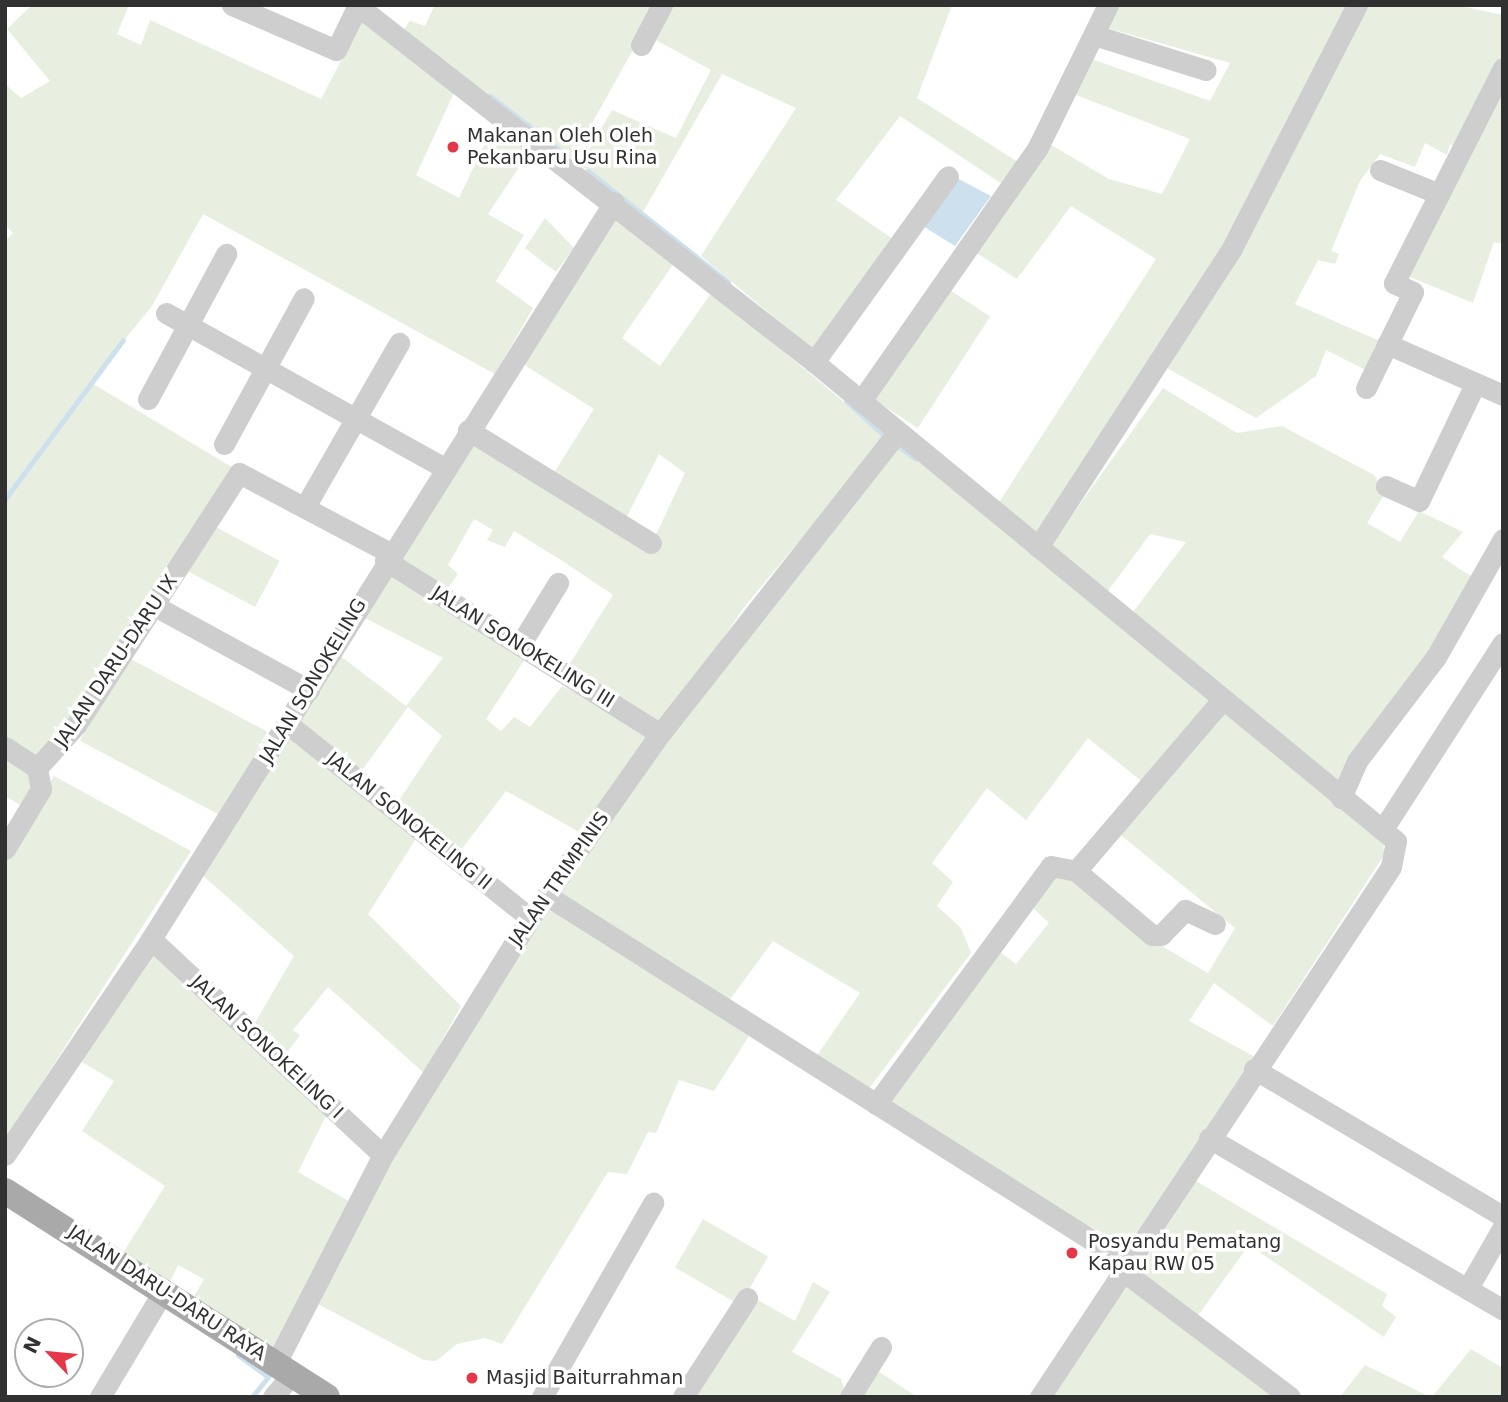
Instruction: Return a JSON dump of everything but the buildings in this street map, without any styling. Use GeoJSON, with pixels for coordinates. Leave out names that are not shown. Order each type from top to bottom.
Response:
{"type":"FeatureCollection","features":[{"type":"Feature","properties":{"kind":"main road","name":"JALAN DARU-DARU RAYA"},"geometry":{"type":"LineString","coordinates":[[5,1191],[164,1290],[327,1397]]}},
{"type":"Feature","properties":{"kind":"street"},"geometry":{"type":"LineString","coordinates":[[243,8],[336,50],[344,43],[358,5],[614,202],[814,362],[1221,701],[1396,841],[1396,857],[1040,1397]]}},
{"type":"Feature","properties":{"kind":"street"},"geometry":{"type":"LineString","coordinates":[[641,45],[662,5]]}},
{"type":"Feature","properties":{"kind":"street"},"geometry":{"type":"LineString","coordinates":[[861,401],[1037,149],[1108,5]]}},
{"type":"Feature","properties":{"kind":"street"},"geometry":{"type":"LineString","coordinates":[[1038,547],[1232,248],[1357,5]]}},
{"type":"Feature","properties":{"kind":"street"},"geometry":{"type":"LineString","coordinates":[[1094,35],[1206,70]]}},
{"type":"Feature","properties":{"kind":"street"},"geometry":{"type":"LineString","coordinates":[[1366,388],[1413,292],[1394,283],[1503,68]]}},
{"type":"Feature","properties":{"kind":"street"},"geometry":{"type":"LineString","coordinates":[[1380,170],[1439,194]]}},
{"type":"Feature","properties":{"kind":"street"},"geometry":{"type":"LineString","coordinates":[[814,362],[948,176]]}},
{"type":"Feature","properties":{"kind":"street","name":"JALAN SONOKELING"},"geometry":{"type":"LineString","coordinates":[[5,1155],[151,939],[288,724],[388,557],[614,202]]}},
{"type":"Feature","properties":{"kind":"street"},"geometry":{"type":"LineString","coordinates":[[148,399],[226,254]]}},
{"type":"Feature","properties":{"kind":"street"},"geometry":{"type":"LineString","coordinates":[[224,444],[304,298]]}},
{"type":"Feature","properties":{"kind":"street"},"geometry":{"type":"LineString","coordinates":[[166,313],[444,468]]}},
{"type":"Feature","properties":{"kind":"street"},"geometry":{"type":"LineString","coordinates":[[310,498],[399,343]]}},
{"type":"Feature","properties":{"kind":"street"},"geometry":{"type":"LineString","coordinates":[[1387,344],[1503,395]]}},
{"type":"Feature","properties":{"kind":"street"},"geometry":{"type":"LineString","coordinates":[[1386,486],[1419,500],[1475,384]]}},
{"type":"Feature","properties":{"kind":"street"},"geometry":{"type":"LineString","coordinates":[[468,430],[651,543]]}},
{"type":"Feature","properties":{"kind":"street","name":"JALAN TRIMPINIS"},"geometry":{"type":"LineString","coordinates":[[273,1397],[383,1155],[530,918],[660,734],[897,433]]}},
{"type":"Feature","properties":{"kind":"street","name":"JALAN SONOKELING III"},"geometry":{"type":"LineString","coordinates":[[239,473],[388,557],[660,734]]}},
{"type":"Feature","properties":{"kind":"street","name":"JALAN DARU-DARU IX"},"geometry":{"type":"LineString","coordinates":[[37,768],[76,725],[239,473]]}},
{"type":"Feature","properties":{"kind":"street"},"geometry":{"type":"LineString","coordinates":[[1341,799],[1357,761],[1436,657],[1503,539]]}},
{"type":"Feature","properties":{"kind":"street"},"geometry":{"type":"LineString","coordinates":[[520,645],[558,583]]}},
{"type":"Feature","properties":{"kind":"street"},"geometry":{"type":"LineString","coordinates":[[163,611],[309,690]]}},
{"type":"Feature","properties":{"kind":"street"},"geometry":{"type":"LineString","coordinates":[[1383,829],[1503,643]]}},
{"type":"Feature","properties":{"kind":"street"},"geometry":{"type":"LineString","coordinates":[[1076,872],[1221,701]]}},
{"type":"Feature","properties":{"kind":"street","name":"JALAN SONOKELING II"},"geometry":{"type":"LineString","coordinates":[[288,724],[530,918]]}},
{"type":"Feature","properties":{"kind":"street"},"geometry":{"type":"LineString","coordinates":[[5,747],[37,768],[41,789],[5,849]]}},
{"type":"Feature","properties":{"kind":"street"},"geometry":{"type":"LineString","coordinates":[[876,1104],[1045,871],[1060,864],[1076,872],[1152,935],[1161,935],[1185,910],[1215,924]]}},
{"type":"Feature","properties":{"kind":"street"},"geometry":{"type":"LineString","coordinates":[[546,895],[876,1104],[1126,1267],[1290,1397]]}},
{"type":"Feature","properties":{"kind":"street","name":"JALAN SONOKELING I"},"geometry":{"type":"LineString","coordinates":[[151,939],[383,1155]]}},
{"type":"Feature","properties":{"kind":"street"},"geometry":{"type":"LineString","coordinates":[[1254,1069],[1503,1216]]}},
{"type":"Feature","properties":{"kind":"street"},"geometry":{"type":"LineString","coordinates":[[1209,1138],[1503,1310]]}},
{"type":"Feature","properties":{"kind":"street"},"geometry":{"type":"LineString","coordinates":[[542,1397],[653,1203]]}},
{"type":"Feature","properties":{"kind":"street"},"geometry":{"type":"LineString","coordinates":[[1468,1288],[1503,1227]]}},
{"type":"Feature","properties":{"kind":"street"},"geometry":{"type":"LineString","coordinates":[[100,1397],[164,1290]]}},
{"type":"Feature","properties":{"kind":"street"},"geometry":{"type":"LineString","coordinates":[[682,1397],[747,1298]]}},
{"type":"Feature","properties":{"kind":"street"},"geometry":{"type":"LineString","coordinates":[[850,1397],[881,1347]]}},
{"type":"Feature","properties":{"kind":"shaded area"},"geometry":{"type":"Polygon","coordinates":[[[32,5],[129,5],[117,34],[141,45],[150,20],[321,99],[347,49],[355,13],[454,93],[416,175],[459,198],[495,122],[531,149],[488,214],[524,235],[496,281],[533,308],[495,374],[203,214],[152,306],[90,382],[235,469],[44,759],[5,738],[5,241],[13,233],[5,225],[5,84],[21,98],[50,81],[7,29],[32,5]]]}},
{"type":"Feature","properties":{"kind":"shaded area"},"geometry":{"type":"Polygon","coordinates":[[[435,5],[658,5],[572,159],[403,31],[410,21],[425,26],[435,5]]]}},
{"type":"Feature","properties":{"kind":"shaded area"},"geometry":{"type":"Polygon","coordinates":[[[671,5],[952,5],[917,98],[1021,164],[1005,186],[900,116],[836,200],[893,239],[814,351],[701,256],[796,108],[722,74],[643,212],[580,165],[612,110],[676,138],[711,70],[654,39],[671,5]]]}},
{"type":"Feature","properties":{"kind":"shaded area"},"geometry":{"type":"Polygon","coordinates":[[[1115,5],[1351,5],[1218,257],[1038,536],[998,504],[1156,259],[1071,206],[1017,279],[972,250],[1046,142],[1109,179],[1162,194],[1190,139],[1076,95],[1092,59],[1210,101],[1230,63],[1104,27],[1115,5]]]}},
{"type":"Feature","properties":{"kind":"shaded area"},"geometry":{"type":"Polygon","coordinates":[[[1364,5],[1456,5],[1503,15],[1503,56],[1457,148],[1450,144],[1447,155],[1425,143],[1415,167],[1380,154],[1360,181],[1331,251],[1339,254],[1335,264],[1318,260],[1295,304],[1382,342],[1366,370],[1326,350],[1316,376],[1256,418],[1165,367],[1364,5]]]}},
{"type":"Feature","properties":{"kind":"shaded area"},"geometry":{"type":"Polygon","coordinates":[[[1503,80],[1503,244],[1494,242],[1473,303],[1405,275],[1503,80]]]}},
{"type":"Feature","properties":{"kind":"shaded area"},"geometry":{"type":"Polygon","coordinates":[[[545,218],[574,248],[556,272],[525,248],[545,218]]]}},
{"type":"Feature","properties":{"kind":"shaded area"},"geometry":{"type":"Polygon","coordinates":[[[616,218],[674,263],[622,338],[660,366],[712,292],[886,437],[745,606],[588,837],[506,791],[461,850],[398,802],[442,736],[408,707],[360,773],[296,725],[339,655],[406,706],[443,658],[363,617],[385,567],[525,659],[486,719],[501,731],[514,717],[530,727],[562,686],[652,730],[564,673],[613,595],[561,560],[514,531],[505,547],[487,540],[493,530],[474,519],[448,565],[458,574],[446,591],[395,560],[472,440],[622,534],[652,543],[685,473],[659,454],[621,528],[549,481],[594,409],[515,359],[616,218]]]}},
{"type":"Feature","properties":{"kind":"shaded area"},"geometry":{"type":"Polygon","coordinates":[[[945,287],[990,316],[918,428],[873,399],[945,287]]]}},
{"type":"Feature","properties":{"kind":"shaded area"},"geometry":{"type":"Polygon","coordinates":[[[1163,388],[1237,433],[1282,426],[1374,475],[1385,493],[1367,523],[1400,542],[1419,511],[1463,532],[1442,557],[1478,581],[1335,785],[1133,612],[1186,542],[1150,534],[1108,591],[1050,546],[1163,388]]]}},
{"type":"Feature","properties":{"kind":"shaded area"},"geometry":{"type":"Polygon","coordinates":[[[896,445],[1018,536],[1213,701],[1145,784],[1088,738],[1026,820],[987,788],[932,863],[953,882],[937,906],[961,928],[971,953],[868,1090],[816,1057],[860,993],[773,941],[728,1002],[556,896],[666,735],[896,445]]]}},
{"type":"Feature","properties":{"kind":"shaded area"},"geometry":{"type":"Polygon","coordinates":[[[208,523],[280,561],[255,607],[184,569],[208,523]]]}},
{"type":"Feature","properties":{"kind":"shaded area"},"geometry":{"type":"Polygon","coordinates":[[[125,656],[267,732],[222,816],[80,741],[125,656]]]}},
{"type":"Feature","properties":{"kind":"shaded area"},"geometry":{"type":"Polygon","coordinates":[[[1221,707],[1383,835],[1384,855],[1273,1026],[1214,983],[1189,1021],[1257,1058],[1133,1247],[1070,1217],[886,1102],[993,947],[1016,964],[1049,923],[1027,902],[1062,869],[1136,931],[1208,973],[1235,928],[1117,832],[1221,707]]]}},
{"type":"Feature","properties":{"kind":"shaded area"},"geometry":{"type":"Polygon","coordinates":[[[288,734],[417,837],[368,914],[461,1006],[424,1073],[328,987],[293,1030],[300,1035],[285,1055],[252,1028],[294,956],[200,873],[288,734]]]}},
{"type":"Feature","properties":{"kind":"shaded area"},"geometry":{"type":"Polygon","coordinates":[[[5,753],[37,775],[22,806],[5,796],[5,753]]]}},
{"type":"Feature","properties":{"kind":"shaded area"},"geometry":{"type":"Polygon","coordinates":[[[54,776],[191,851],[5,1140],[5,855],[54,776]]]}},
{"type":"Feature","properties":{"kind":"shaded area"},"geometry":{"type":"Polygon","coordinates":[[[546,905],[749,1036],[714,1091],[679,1080],[656,1133],[648,1132],[627,1174],[608,1172],[502,1344],[485,1338],[457,1344],[436,1361],[424,1360],[314,1302],[386,1159],[546,905]]]}},
{"type":"Feature","properties":{"kind":"shaded area"},"geometry":{"type":"Polygon","coordinates":[[[152,954],[329,1110],[298,1172],[352,1203],[275,1348],[193,1298],[204,1279],[178,1265],[170,1282],[123,1253],[165,1186],[82,1131],[114,1081],[77,1059],[152,954]]]}},
{"type":"Feature","properties":{"kind":"shaded area"},"geometry":{"type":"Polygon","coordinates":[[[1196,1181],[1387,1294],[1382,1306],[1396,1317],[1384,1337],[1249,1245],[1196,1318],[1135,1276],[1196,1181]]]}},
{"type":"Feature","properties":{"kind":"shaded area"},"geometry":{"type":"Polygon","coordinates":[[[703,1219],[768,1256],[740,1305],[675,1267],[703,1219]]]}},
{"type":"Feature","properties":{"kind":"shaded area"},"geometry":{"type":"Polygon","coordinates":[[[1128,1279],[1289,1397],[1052,1397],[1128,1279]]]}},
{"type":"Feature","properties":{"kind":"shaded area"},"geometry":{"type":"Polygon","coordinates":[[[813,1282],[830,1292],[792,1352],[841,1379],[847,1397],[692,1397],[756,1299],[795,1321],[813,1282]]]}},
{"type":"Feature","properties":{"kind":"shaded area"},"geometry":{"type":"Polygon","coordinates":[[[1471,1349],[1503,1368],[1503,1397],[1432,1397],[1471,1349]]]}},
{"type":"Feature","properties":{"kind":"shaded area"},"geometry":{"type":"Polygon","coordinates":[[[1365,1365],[1430,1397],[1340,1397],[1365,1365]]]}},
{"type":"Feature","properties":{"kind":"shaded area"},"geometry":{"type":"Polygon","coordinates":[[[875,1369],[917,1397],[860,1397],[875,1369]]]}},
{"type":"Feature","properties":{"kind":"water"},"geometry":{"type":"Polygon","coordinates":[[[953,176],[991,196],[955,246],[918,223],[953,176]]]}},
{"type":"Feature","properties":{"kind":"waterway"},"geometry":{"type":"LineString","coordinates":[[490,96],[564,153]]}},
{"type":"Feature","properties":{"kind":"waterway"},"geometry":{"type":"LineString","coordinates":[[588,171],[728,282]]}},
{"type":"Feature","properties":{"kind":"waterway"},"geometry":{"type":"LineString","coordinates":[[5,499],[123,340]]}},
{"type":"Feature","properties":{"kind":"waterway"},"geometry":{"type":"LineString","coordinates":[[846,401],[886,437]]}},
{"type":"Feature","properties":{"kind":"waterway"},"geometry":{"type":"LineString","coordinates":[[896,445],[916,459]]}},
{"type":"Feature","properties":{"kind":"waterway"},"geometry":{"type":"LineString","coordinates":[[238,1355],[268,1377],[252,1397]]}},
{"type":"Feature","properties":{"kind":"place","name":"Makanan Oleh Oleh Pekanbaru Usu Rina"},"geometry":{"type":"Point","coordinates":[453,147]}},
{"type":"Feature","properties":{"kind":"place","name":"Posyandu Pematang Kapau RW 05"},"geometry":{"type":"Point","coordinates":[1072,1253]}},
{"type":"Feature","properties":{"kind":"place","name":"Masjid Baiturrahman"},"geometry":{"type":"Point","coordinates":[472,1378]}}]}
